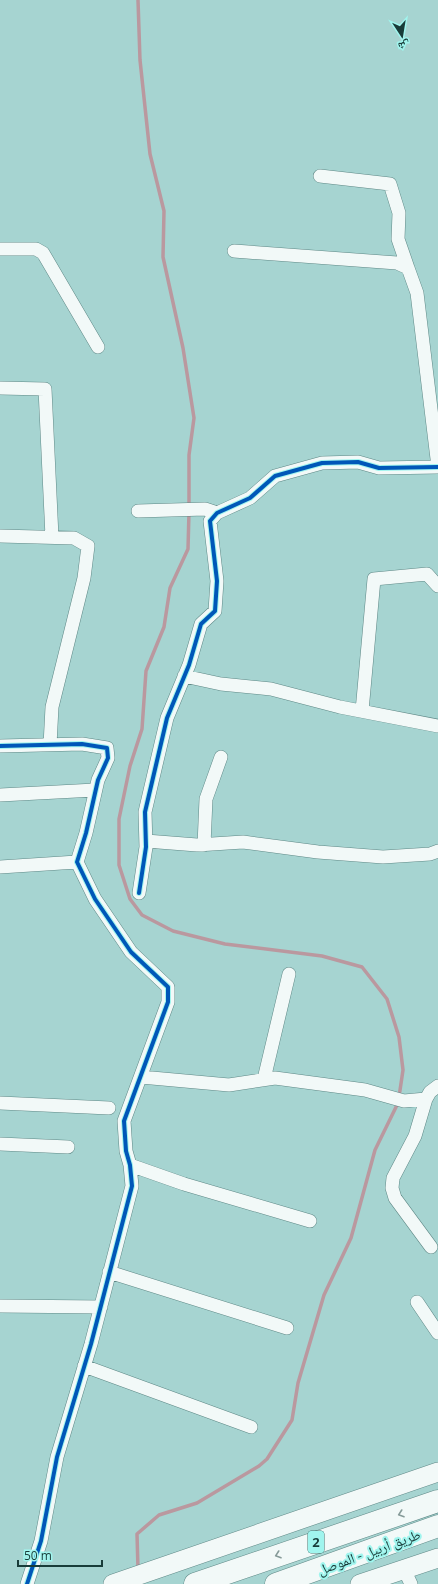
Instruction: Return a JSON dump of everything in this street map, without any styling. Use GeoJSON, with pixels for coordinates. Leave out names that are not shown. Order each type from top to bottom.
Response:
{"type":"FeatureCollection","features":[{"type":"Feature","properties":{"kind":"highway","name":"2"},"geometry":{"type":"LineString","coordinates":[[195,1584],[438,1501]]}},
{"type":"Feature","properties":{"kind":"highway","name":"طريق أربيل - الموصل"},"geometry":{"type":"LineString","coordinates":[[276,1584],[438,1526]]}},
{"type":"Feature","properties":{"kind":"main road"},"geometry":{"type":"LineString","coordinates":[[113,1584],[438,1472]]}},
{"type":"Feature","properties":{"kind":"main road"},"geometry":{"type":"LineString","coordinates":[[360,1584],[407,1576],[438,1558]]}},
{"type":"Feature","properties":{"kind":"street"},"geometry":{"type":"LineString","coordinates":[[139,894],[146,841],[145,812],[167,718],[184,676],[201,624],[215,611],[217,581],[211,542],[210,521],[217,513],[250,498],[275,476],[322,463],[358,462],[379,468],[438,467],[417,293],[398,239],[399,213],[390,184],[320,176]]}},
{"type":"Feature","properties":{"kind":"street"},"geometry":{"type":"LineString","coordinates":[[0,249],[36,249],[43,253],[98,347]]}},
{"type":"Feature","properties":{"kind":"street"},"geometry":{"type":"LineString","coordinates":[[234,251],[397,263],[408,268]]}},
{"type":"Feature","properties":{"kind":"street"},"geometry":{"type":"LineString","coordinates":[[0,388],[45,389],[52,537]]}},
{"type":"Feature","properties":{"kind":"street"},"geometry":{"type":"LineString","coordinates":[[138,510],[205,509],[217,513]]}},
{"type":"Feature","properties":{"kind":"street"},"geometry":{"type":"LineString","coordinates":[[0,536],[74,538],[88,546],[84,578],[52,707],[50,745]]}},
{"type":"Feature","properties":{"kind":"street"},"geometry":{"type":"LineString","coordinates":[[362,711],[374,579],[427,574],[438,586]]}},
{"type":"Feature","properties":{"kind":"street"},"geometry":{"type":"LineString","coordinates":[[184,676],[221,684],[271,689],[362,711],[438,726]]}},
{"type":"Feature","properties":{"kind":"street"},"geometry":{"type":"LineString","coordinates":[[0,746],[82,744],[107,748],[108,758],[98,780],[86,833],[77,862],[95,899],[130,952],[168,987],[168,1002],[124,1121],[126,1151],[130,1165],[132,1186],[101,1306],[57,1457],[41,1541],[27,1584]]}},
{"type":"Feature","properties":{"kind":"street"},"geometry":{"type":"LineString","coordinates":[[204,844],[206,799],[221,757]]}},
{"type":"Feature","properties":{"kind":"street"},"geometry":{"type":"LineString","coordinates":[[0,795],[96,790]]}},
{"type":"Feature","properties":{"kind":"street"},"geometry":{"type":"LineString","coordinates":[[146,841],[204,844],[243,842],[318,852],[382,857],[430,854],[438,851]]}},
{"type":"Feature","properties":{"kind":"street"},"geometry":{"type":"LineString","coordinates":[[0,867],[77,862]]}},
{"type":"Feature","properties":{"kind":"street"},"geometry":{"type":"LineString","coordinates":[[264,1079],[289,974]]}},
{"type":"Feature","properties":{"kind":"street"},"geometry":{"type":"LineString","coordinates":[[141,1077],[229,1085],[264,1079],[289,1080],[365,1090],[404,1101],[426,1099]]}},
{"type":"Feature","properties":{"kind":"street"},"geometry":{"type":"LineString","coordinates":[[431,1248],[396,1198],[392,1188],[393,1178],[415,1136],[426,1099],[430,1092],[438,1086]]}},
{"type":"Feature","properties":{"kind":"street"},"geometry":{"type":"LineString","coordinates":[[0,1103],[109,1108]]}},
{"type":"Feature","properties":{"kind":"street"},"geometry":{"type":"LineString","coordinates":[[0,1144],[68,1147]]}},
{"type":"Feature","properties":{"kind":"street"},"geometry":{"type":"LineString","coordinates":[[130,1165],[184,1184],[310,1221]]}},
{"type":"Feature","properties":{"kind":"street"},"geometry":{"type":"LineString","coordinates":[[109,1272],[286,1328]]}},
{"type":"Feature","properties":{"kind":"street"},"geometry":{"type":"LineString","coordinates":[[417,1302],[438,1333]]}},
{"type":"Feature","properties":{"kind":"street"},"geometry":{"type":"LineString","coordinates":[[0,1306],[101,1306]]}},
{"type":"Feature","properties":{"kind":"street"},"geometry":{"type":"LineString","coordinates":[[84,1366],[251,1427]]}},
{"type":"Feature","properties":{"kind":"waterway"},"geometry":{"type":"LineString","coordinates":[[138,0],[140,60],[150,154],[164,211],[163,257],[183,348],[194,418],[189,455],[189,506]]}},
{"type":"Feature","properties":{"kind":"waterway"},"geometry":{"type":"LineString","coordinates":[[189,512],[188,549],[170,588],[164,627],[146,671],[142,729],[130,766],[119,819],[119,865],[130,899],[142,915],[173,931],[225,944],[322,956],[362,967],[387,999],[399,1037],[403,1070],[399,1097]]}},
{"type":"Feature","properties":{"kind":"waterway"},"geometry":{"type":"LineString","coordinates":[[138,1569],[137,1534],[159,1515],[197,1503],[259,1466],[267,1459],[292,1420],[298,1383],[324,1295],[351,1238],[375,1150],[398,1103]]}},
{"type":"Feature","properties":{"kind":"cycle path"},"geometry":{"type":"LineString","coordinates":[[139,893],[146,847],[145,812],[167,718],[189,665],[201,624],[215,611],[217,581],[210,521],[217,513],[250,498],[275,476],[322,463],[358,462],[379,468],[438,467]]}},
{"type":"Feature","properties":{"kind":"cycle path"},"geometry":{"type":"LineString","coordinates":[[0,746],[82,744],[107,748],[108,758],[98,780],[86,833],[77,862],[95,899],[131,952],[168,987],[168,1002],[124,1121],[126,1151],[130,1165],[132,1186],[91,1344],[57,1457],[41,1541],[27,1584]]}}]}
